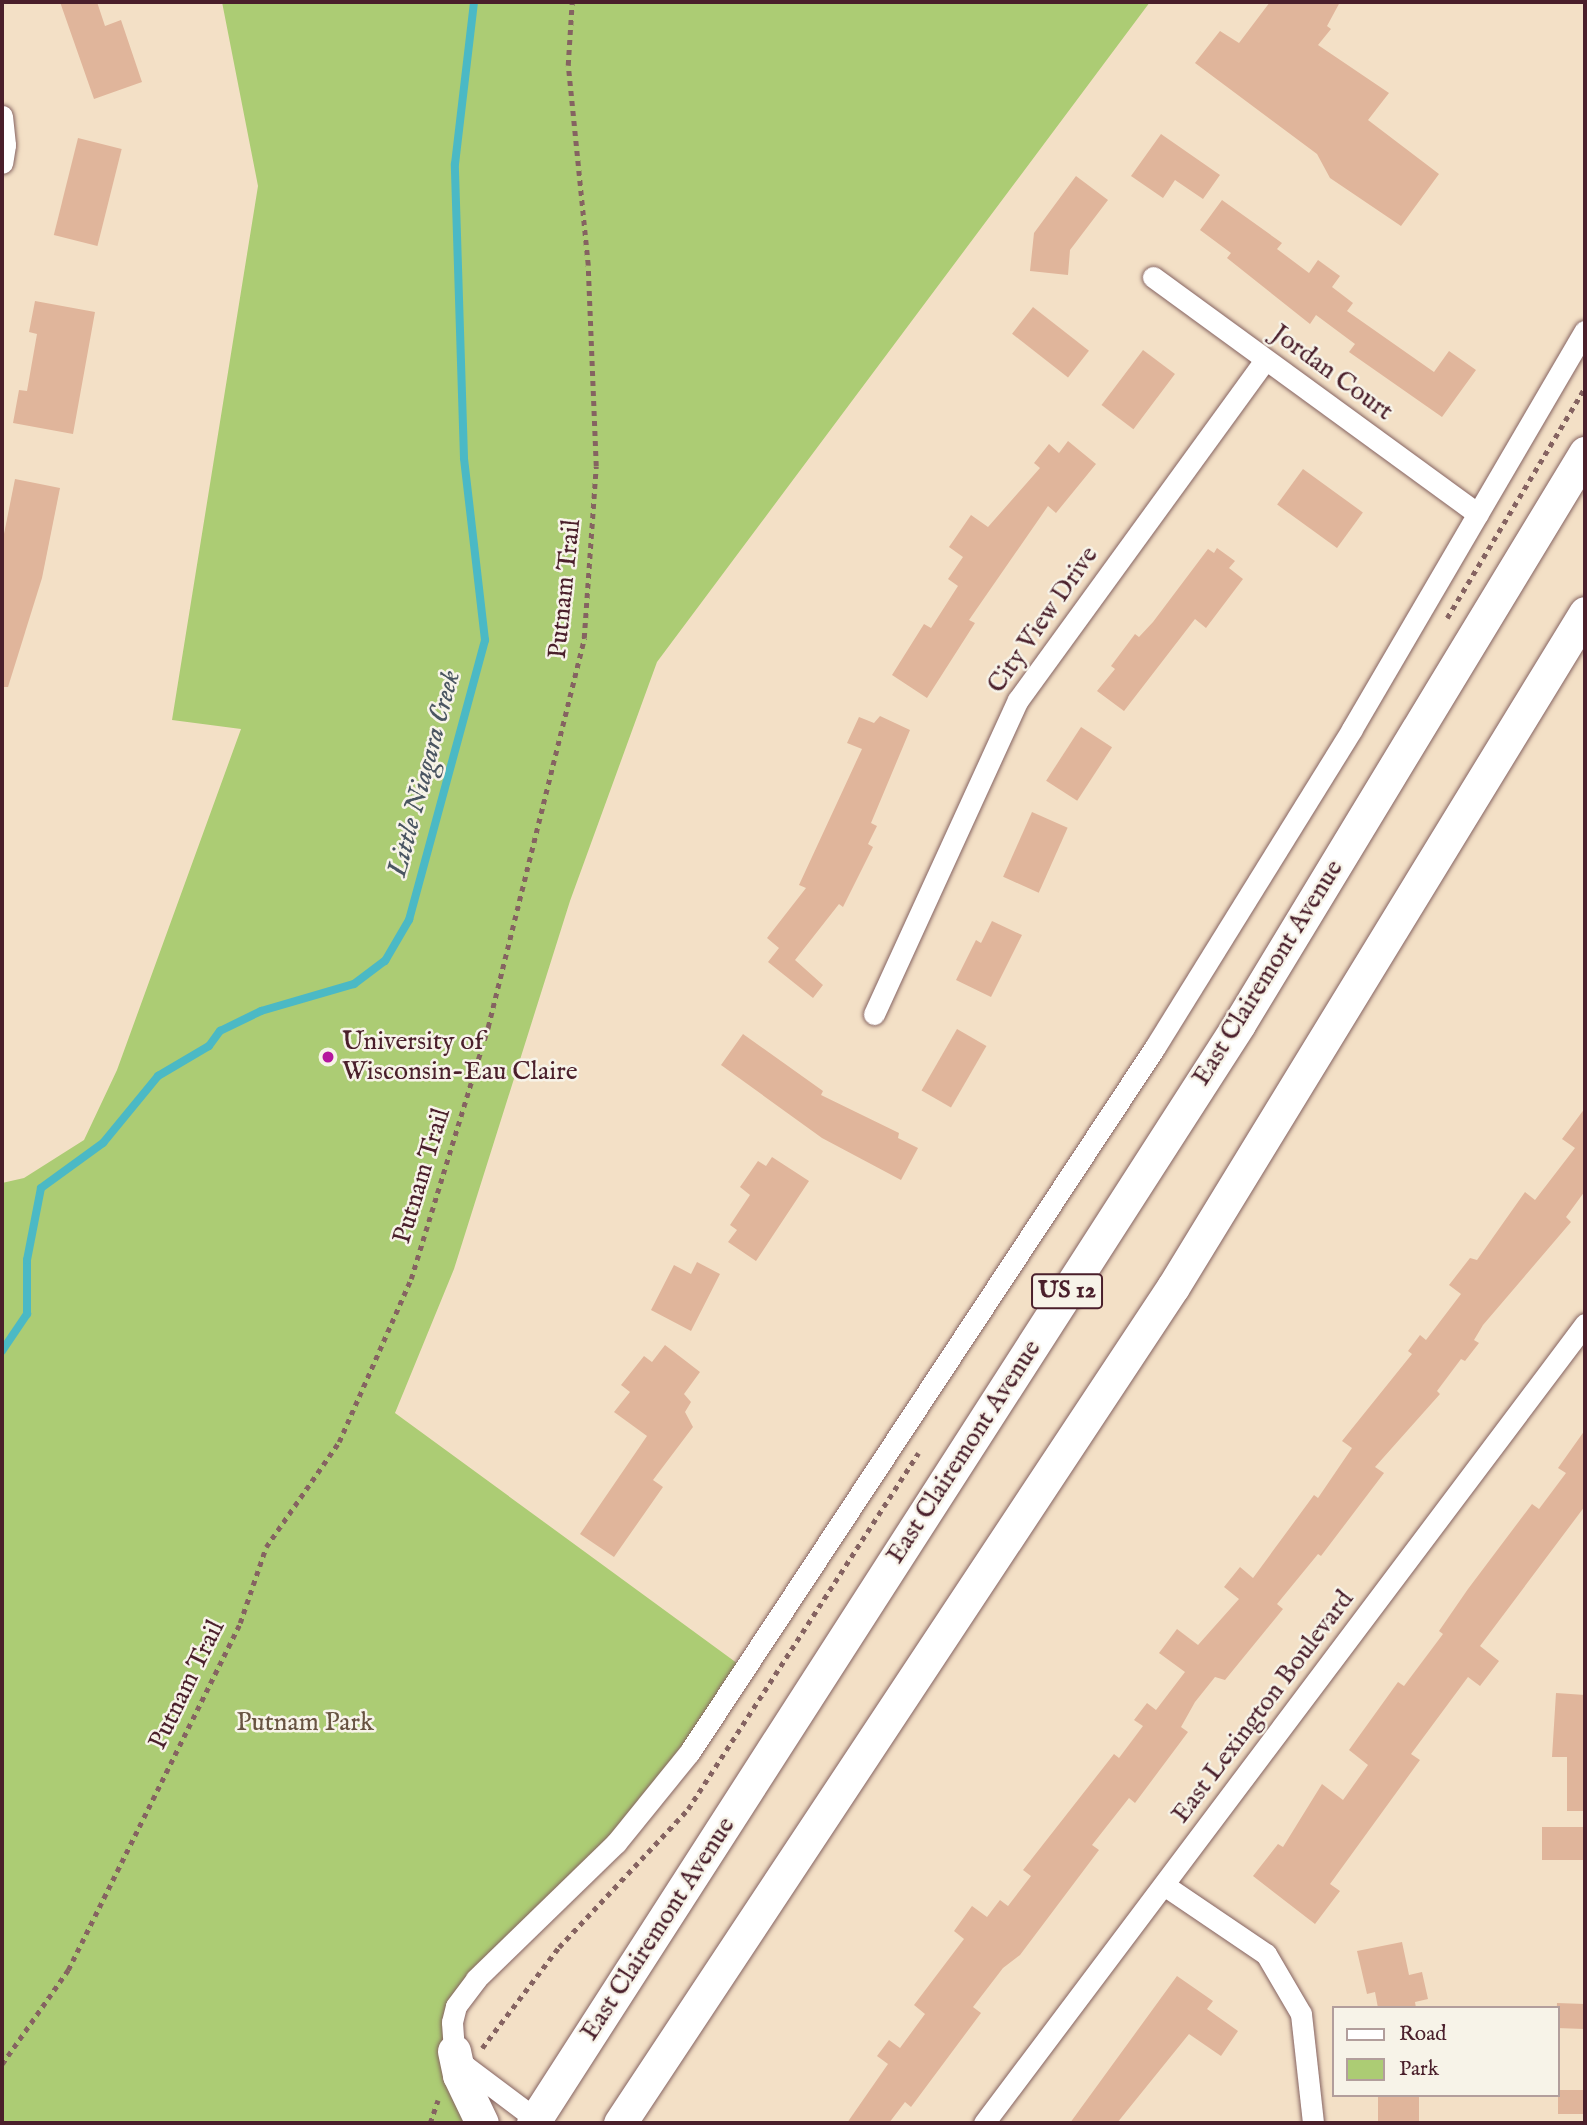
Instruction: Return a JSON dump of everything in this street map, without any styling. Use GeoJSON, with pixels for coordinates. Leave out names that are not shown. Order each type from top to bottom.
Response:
{"type":"FeatureCollection","features":[{"type":"Feature","properties":{"kind":"main road","name":"East Clairemont Avenue"},"geometry":{"type":"LineString","coordinates":[[537,2122],[1238,1024],[1585,453]]}},
{"type":"Feature","properties":{"kind":"main road"},"geometry":{"type":"LineString","coordinates":[[620,2123],[1173,1287],[1585,613]]}},
{"type":"Feature","properties":{"kind":"main road"},"geometry":{"type":"LineString","coordinates":[[454,2051],[459,2075],[482,2123]]}},
{"type":"Feature","properties":{"kind":"main road"},"geometry":{"type":"LineString","coordinates":[[644,2123],[652,2076]]}},
{"type":"Feature","properties":{"kind":"street"},"geometry":{"type":"LineString","coordinates":[[2,116],[5,145],[2,163]]}},
{"type":"Feature","properties":{"kind":"street","name":"Jordan Court"},"geometry":{"type":"LineString","coordinates":[[1153,277],[1479,514]]}},
{"type":"Feature","properties":{"kind":"street"},"geometry":{"type":"LineString","coordinates":[[537,2122],[466,2066],[454,2051],[452,2022],[465,1992],[653,1801],[801,1587],[1155,1047],[1479,514],[1585,331]]}},
{"type":"Feature","properties":{"kind":"street","name":"City View Drive"},"geometry":{"type":"LineString","coordinates":[[874,1014],[1018,700],[1265,360]]}},
{"type":"Feature","properties":{"kind":"street","name":"East Lexington Boulevard"},"geometry":{"type":"LineString","coordinates":[[984,2123],[1582,1333]]}},
{"type":"Feature","properties":{"kind":"street"},"geometry":{"type":"LineString","coordinates":[[1164,1885],[1266,1954],[1301,2014],[1313,2123]]}},
{"type":"Feature","properties":{"kind":"path","name":"Putnam Trail"},"geometry":{"type":"LineString","coordinates":[[2,2064],[68,1970],[240,1623],[266,1547],[339,1442],[411,1279],[488,1027],[584,638],[596,466],[588,265],[568,65],[572,2]]}},
{"type":"Feature","properties":{"kind":"green space","name":"Putnam Park"},"geometry":{"type":"Polygon","coordinates":[[[222,2],[1150,2],[657,662],[570,901],[454,1269],[395,1413],[745,1669],[569,1890],[452,2022],[484,2123],[2,2123],[2,1183],[24,1178],[84,1140],[117,1070],[241,729],[172,720],[258,186],[222,2]]]}},
{"type":"Feature","properties":{"kind":"building"},"geometry":{"type":"Polygon","coordinates":[[[60,2],[97,2],[105,26],[121,20],[142,82],[94,99],[60,2]]]}},
{"type":"Feature","properties":{"kind":"building"},"geometry":{"type":"Polygon","coordinates":[[[1270,2],[1340,2],[1327,26],[1331,29],[1318,45],[1389,93],[1368,120],[1439,174],[1401,226],[1330,178],[1317,154],[1195,63],[1220,31],[1239,43],[1270,2]]]}},
{"type":"Feature","properties":{"kind":"building"},"geometry":{"type":"Polygon","coordinates":[[[1161,134],[1220,175],[1203,199],[1175,180],[1163,198],[1131,176],[1161,134]]]}},
{"type":"Feature","properties":{"kind":"building"},"geometry":{"type":"Polygon","coordinates":[[[78,138],[122,149],[97,246],[54,235],[78,138]]]}},
{"type":"Feature","properties":{"kind":"building"},"geometry":{"type":"Polygon","coordinates":[[[1076,176],[1108,200],[1070,250],[1068,275],[1030,271],[1034,233],[1076,176]]]}},
{"type":"Feature","properties":{"kind":"building"},"geometry":{"type":"Polygon","coordinates":[[[1222,200],[1282,243],[1277,249],[1309,273],[1318,260],[1340,276],[1332,287],[1353,303],[1347,311],[1434,372],[1449,351],[1476,370],[1442,417],[1349,352],[1355,344],[1316,315],[1310,324],[1227,258],[1231,253],[1200,230],[1222,200]]]}},
{"type":"Feature","properties":{"kind":"building"},"geometry":{"type":"Polygon","coordinates":[[[35,301],[95,312],[73,434],[13,423],[19,390],[27,391],[37,334],[29,332],[35,301]]]}},
{"type":"Feature","properties":{"kind":"building"},"geometry":{"type":"Polygon","coordinates":[[[1033,307],[1089,351],[1068,378],[1012,334],[1033,307]]]}},
{"type":"Feature","properties":{"kind":"building"},"geometry":{"type":"Polygon","coordinates":[[[1143,350],[1175,374],[1133,429],[1101,405],[1143,350]]]}},
{"type":"Feature","properties":{"kind":"building"},"geometry":{"type":"Polygon","coordinates":[[[1068,441],[1096,464],[1056,513],[1048,506],[969,620],[975,623],[927,698],[892,675],[924,624],[931,628],[958,586],[948,579],[963,557],[949,547],[971,515],[988,527],[1040,468],[1034,463],[1049,444],[1059,453],[1068,441]]]}},
{"type":"Feature","properties":{"kind":"building"},"geometry":{"type":"Polygon","coordinates":[[[1303,469],[1363,512],[1337,548],[1277,505],[1303,469]]]}},
{"type":"Feature","properties":{"kind":"building"},"geometry":{"type":"Polygon","coordinates":[[[15,479],[60,488],[42,578],[8,687],[2,687],[2,544],[15,479]]]}},
{"type":"Feature","properties":{"kind":"building"},"geometry":{"type":"Polygon","coordinates":[[[1217,548],[1235,561],[1229,568],[1243,579],[1206,628],[1195,619],[1124,711],[1097,691],[1115,669],[1111,666],[1135,634],[1139,637],[1153,622],[1208,549],[1214,553],[1217,548]]]}},
{"type":"Feature","properties":{"kind":"building"},"geometry":{"type":"Polygon","coordinates":[[[880,716],[910,730],[871,823],[877,826],[868,844],[873,847],[843,907],[839,904],[795,960],[823,985],[813,998],[768,962],[779,948],[767,938],[806,888],[799,885],[862,749],[847,743],[859,717],[874,723],[880,716]]]}},
{"type":"Feature","properties":{"kind":"building"},"geometry":{"type":"Polygon","coordinates":[[[1081,727],[1112,747],[1077,801],[1046,781],[1081,727]]]}},
{"type":"Feature","properties":{"kind":"building"},"geometry":{"type":"Polygon","coordinates":[[[1032,812],[1068,828],[1039,893],[1003,877],[1032,812]]]}},
{"type":"Feature","properties":{"kind":"building"},"geometry":{"type":"Polygon","coordinates":[[[992,921],[1022,935],[991,997],[956,980],[976,940],[981,943],[992,921]]]}},
{"type":"Feature","properties":{"kind":"building"},"geometry":{"type":"Polygon","coordinates":[[[957,1029],[986,1046],[951,1107],[922,1090],[957,1029]]]}},
{"type":"Feature","properties":{"kind":"building"},"geometry":{"type":"Polygon","coordinates":[[[743,1034],[823,1091],[821,1095],[899,1133],[898,1138],[918,1148],[901,1180],[822,1138],[721,1065],[743,1034]]]}},
{"type":"Feature","properties":{"kind":"building"},"geometry":{"type":"Polygon","coordinates":[[[1585,1108],[1585,1191],[1566,1217],[1571,1222],[1483,1325],[1474,1340],[1479,1343],[1465,1361],[1461,1359],[1437,1391],[1440,1394],[1375,1467],[1384,1473],[1321,1556],[1318,1554],[1277,1604],[1283,1609],[1225,1680],[1215,1677],[1195,1702],[1181,1727],[1188,1732],[1135,1803],[1129,1798],[1092,1845],[1099,1850],[1020,1955],[1003,1968],[973,2007],[981,2013],[911,2107],[905,2102],[889,2123],[847,2123],[888,2064],[877,2056],[889,2040],[900,2048],[925,2014],[914,2005],[964,1939],[954,1931],[972,1906],[987,1917],[1000,1900],[1008,1906],[1031,1876],[1023,1870],[1114,1754],[1119,1758],[1143,1726],[1134,1720],[1147,1703],[1156,1710],[1185,1672],[1159,1653],[1177,1629],[1198,1645],[1239,1599],[1224,1587],[1240,1567],[1253,1578],[1314,1495],[1318,1498],[1352,1448],[1342,1441],[1412,1354],[1408,1351],[1420,1335],[1426,1340],[1461,1294],[1449,1285],[1470,1258],[1477,1260],[1525,1192],[1535,1200],[1575,1148],[1562,1139],[1585,1108]]]}},
{"type":"Feature","properties":{"kind":"building"},"geometry":{"type":"Polygon","coordinates":[[[772,1157],[809,1181],[756,1261],[728,1242],[737,1230],[730,1225],[750,1195],[740,1187],[758,1161],[766,1166],[772,1157]]]}},
{"type":"Feature","properties":{"kind":"building"},"geometry":{"type":"Polygon","coordinates":[[[697,1262],[720,1274],[691,1331],[651,1310],[674,1265],[691,1274],[697,1262]]]}},
{"type":"Feature","properties":{"kind":"building"},"geometry":{"type":"Polygon","coordinates":[[[665,1345],[700,1372],[684,1394],[691,1402],[685,1412],[693,1427],[653,1480],[663,1487],[614,1557],[580,1534],[647,1436],[614,1412],[630,1392],[621,1385],[644,1356],[652,1362],[665,1345]]]}},
{"type":"Feature","properties":{"kind":"building"},"geometry":{"type":"Polygon","coordinates":[[[1585,1430],[1585,1506],[1480,1646],[1499,1661],[1480,1686],[1468,1677],[1411,1754],[1420,1760],[1330,1884],[1340,1891],[1315,1924],[1253,1876],[1278,1844],[1283,1847],[1322,1784],[1343,1800],[1368,1765],[1349,1750],[1398,1682],[1404,1686],[1443,1634],[1439,1631],[1532,1504],[1539,1509],[1566,1473],[1558,1468],[1585,1430]]]}},
{"type":"Feature","properties":{"kind":"building"},"geometry":{"type":"Polygon","coordinates":[[[1556,1693],[1585,1695],[1585,1811],[1567,1811],[1567,1757],[1552,1757],[1556,1693]]]}},
{"type":"Feature","properties":{"kind":"building"},"geometry":{"type":"Polygon","coordinates":[[[1542,1827],[1585,1827],[1585,1860],[1542,1860],[1542,1827]]]}},
{"type":"Feature","properties":{"kind":"building"},"geometry":{"type":"Polygon","coordinates":[[[1402,1942],[1409,1975],[1422,1972],[1428,1999],[1415,2002],[1416,2006],[1378,2006],[1375,1992],[1367,1994],[1357,1951],[1402,1942]]]}},
{"type":"Feature","properties":{"kind":"building"},"geometry":{"type":"Polygon","coordinates":[[[1177,1976],[1213,2001],[1207,2009],[1238,2031],[1221,2056],[1189,2034],[1117,2123],[1070,2123],[1177,1976]]]}},
{"type":"Feature","properties":{"kind":"building"},"geometry":{"type":"Polygon","coordinates":[[[1557,2003],[1585,2004],[1584,2029],[1559,2028],[1557,2003]]]}},
{"type":"Feature","properties":{"kind":"building"},"geometry":{"type":"Polygon","coordinates":[[[1559,2090],[1585,2090],[1585,2114],[1558,2114],[1559,2090]]]}},
{"type":"Feature","properties":{"kind":"building"},"geometry":{"type":"Polygon","coordinates":[[[1378,2097],[1419,2097],[1419,2123],[1378,2123],[1378,2097]]]}},
{"type":"Feature","properties":{"kind":"waterway","name":"Little Niagara Creek"},"geometry":{"type":"LineString","coordinates":[[2,1351],[27,1314],[27,1260],[41,1188],[103,1143],[158,1076],[209,1046],[220,1031],[261,1011],[354,984],[385,961],[409,920],[485,640],[464,458],[455,164],[474,2]]}},
{"type":"Feature","properties":{"kind":"place","name":"University of Wisconsin-Eau Claire"},"geometry":{"type":"Point","coordinates":[328,1057]}}]}
